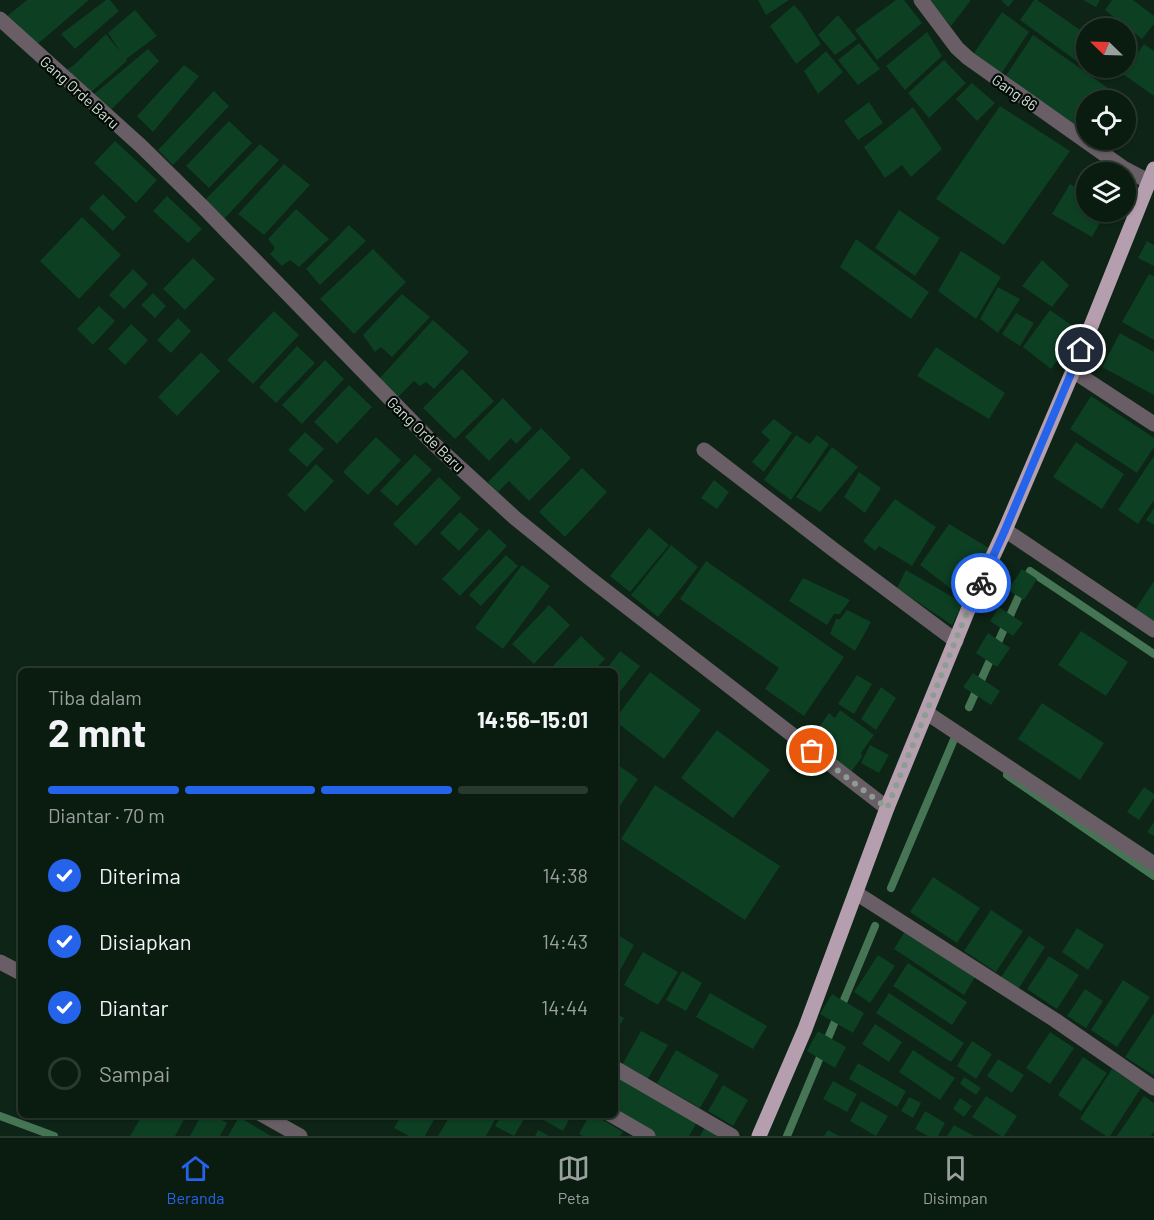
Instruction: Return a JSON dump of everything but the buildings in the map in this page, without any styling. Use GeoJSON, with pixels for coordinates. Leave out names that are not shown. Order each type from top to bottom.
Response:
{"type":"FeatureCollection","features":[{"type":"Feature","properties":{"kind":"main road"},"geometry":{"type":"LineString","coordinates":[[759,1136],[805,1029],[887,808],[968,610],[1073,371],[1151,175]]}},
{"type":"Feature","properties":{"kind":"street","name":"Gang 86"},"geometry":{"type":"LineString","coordinates":[[921,0],[957,48],[968,58],[1125,169],[1151,175]]}},
{"type":"Feature","properties":{"kind":"street","name":"Gang Orde Baru"},"geometry":{"type":"LineString","coordinates":[[0,19],[203,207],[434,444],[515,518],[887,808]]}},
{"type":"Feature","properties":{"kind":"street"},"geometry":{"type":"LineString","coordinates":[[1073,371],[1154,424]]}},
{"type":"Feature","properties":{"kind":"street"},"geometry":{"type":"LineString","coordinates":[[704,450],[956,641]]}},
{"type":"Feature","properties":{"kind":"street"},"geometry":{"type":"LineString","coordinates":[[1005,530],[1154,630]]}},
{"type":"Feature","properties":{"kind":"street"},"geometry":{"type":"LineString","coordinates":[[927,712],[1154,864]]}},
{"type":"Feature","properties":{"kind":"street"},"geometry":{"type":"LineString","coordinates":[[856,893],[1054,1020],[1154,1088]]}},
{"type":"Feature","properties":{"kind":"street"},"geometry":{"type":"LineString","coordinates":[[0,962],[18,972]]}},
{"type":"Feature","properties":{"kind":"street"},"geometry":{"type":"LineString","coordinates":[[618,1070],[732,1136]]}},
{"type":"Feature","properties":{"kind":"street"},"geometry":{"type":"LineString","coordinates":[[268,1118],[300,1136]]}},
{"type":"Feature","properties":{"kind":"street"},"geometry":{"type":"LineString","coordinates":[[617,1118],[648,1136]]}},
{"type":"Feature","properties":{"kind":"waterway"},"geometry":{"type":"LineString","coordinates":[[969,707],[1030,571],[1154,654]]}},
{"type":"Feature","properties":{"kind":"waterway"},"geometry":{"type":"LineString","coordinates":[[891,888],[955,737]]}},
{"type":"Feature","properties":{"kind":"waterway"},"geometry":{"type":"LineString","coordinates":[[1007,775],[1154,876]]}},
{"type":"Feature","properties":{"kind":"waterway"},"geometry":{"type":"LineString","coordinates":[[787,1136],[875,926]]}},
{"type":"Feature","properties":{"kind":"waterway"},"geometry":{"type":"LineString","coordinates":[[0,1116],[54,1136]]}},
{"type":"Feature","properties":{"kind":"way so far"},"geometry":{"type":"LineString","coordinates":[[812,751],[887,808],[981,583]]}},
{"type":"Feature","properties":{"kind":"route"},"geometry":{"type":"LineString","coordinates":[[981,583],[1081,350]]}}]}
